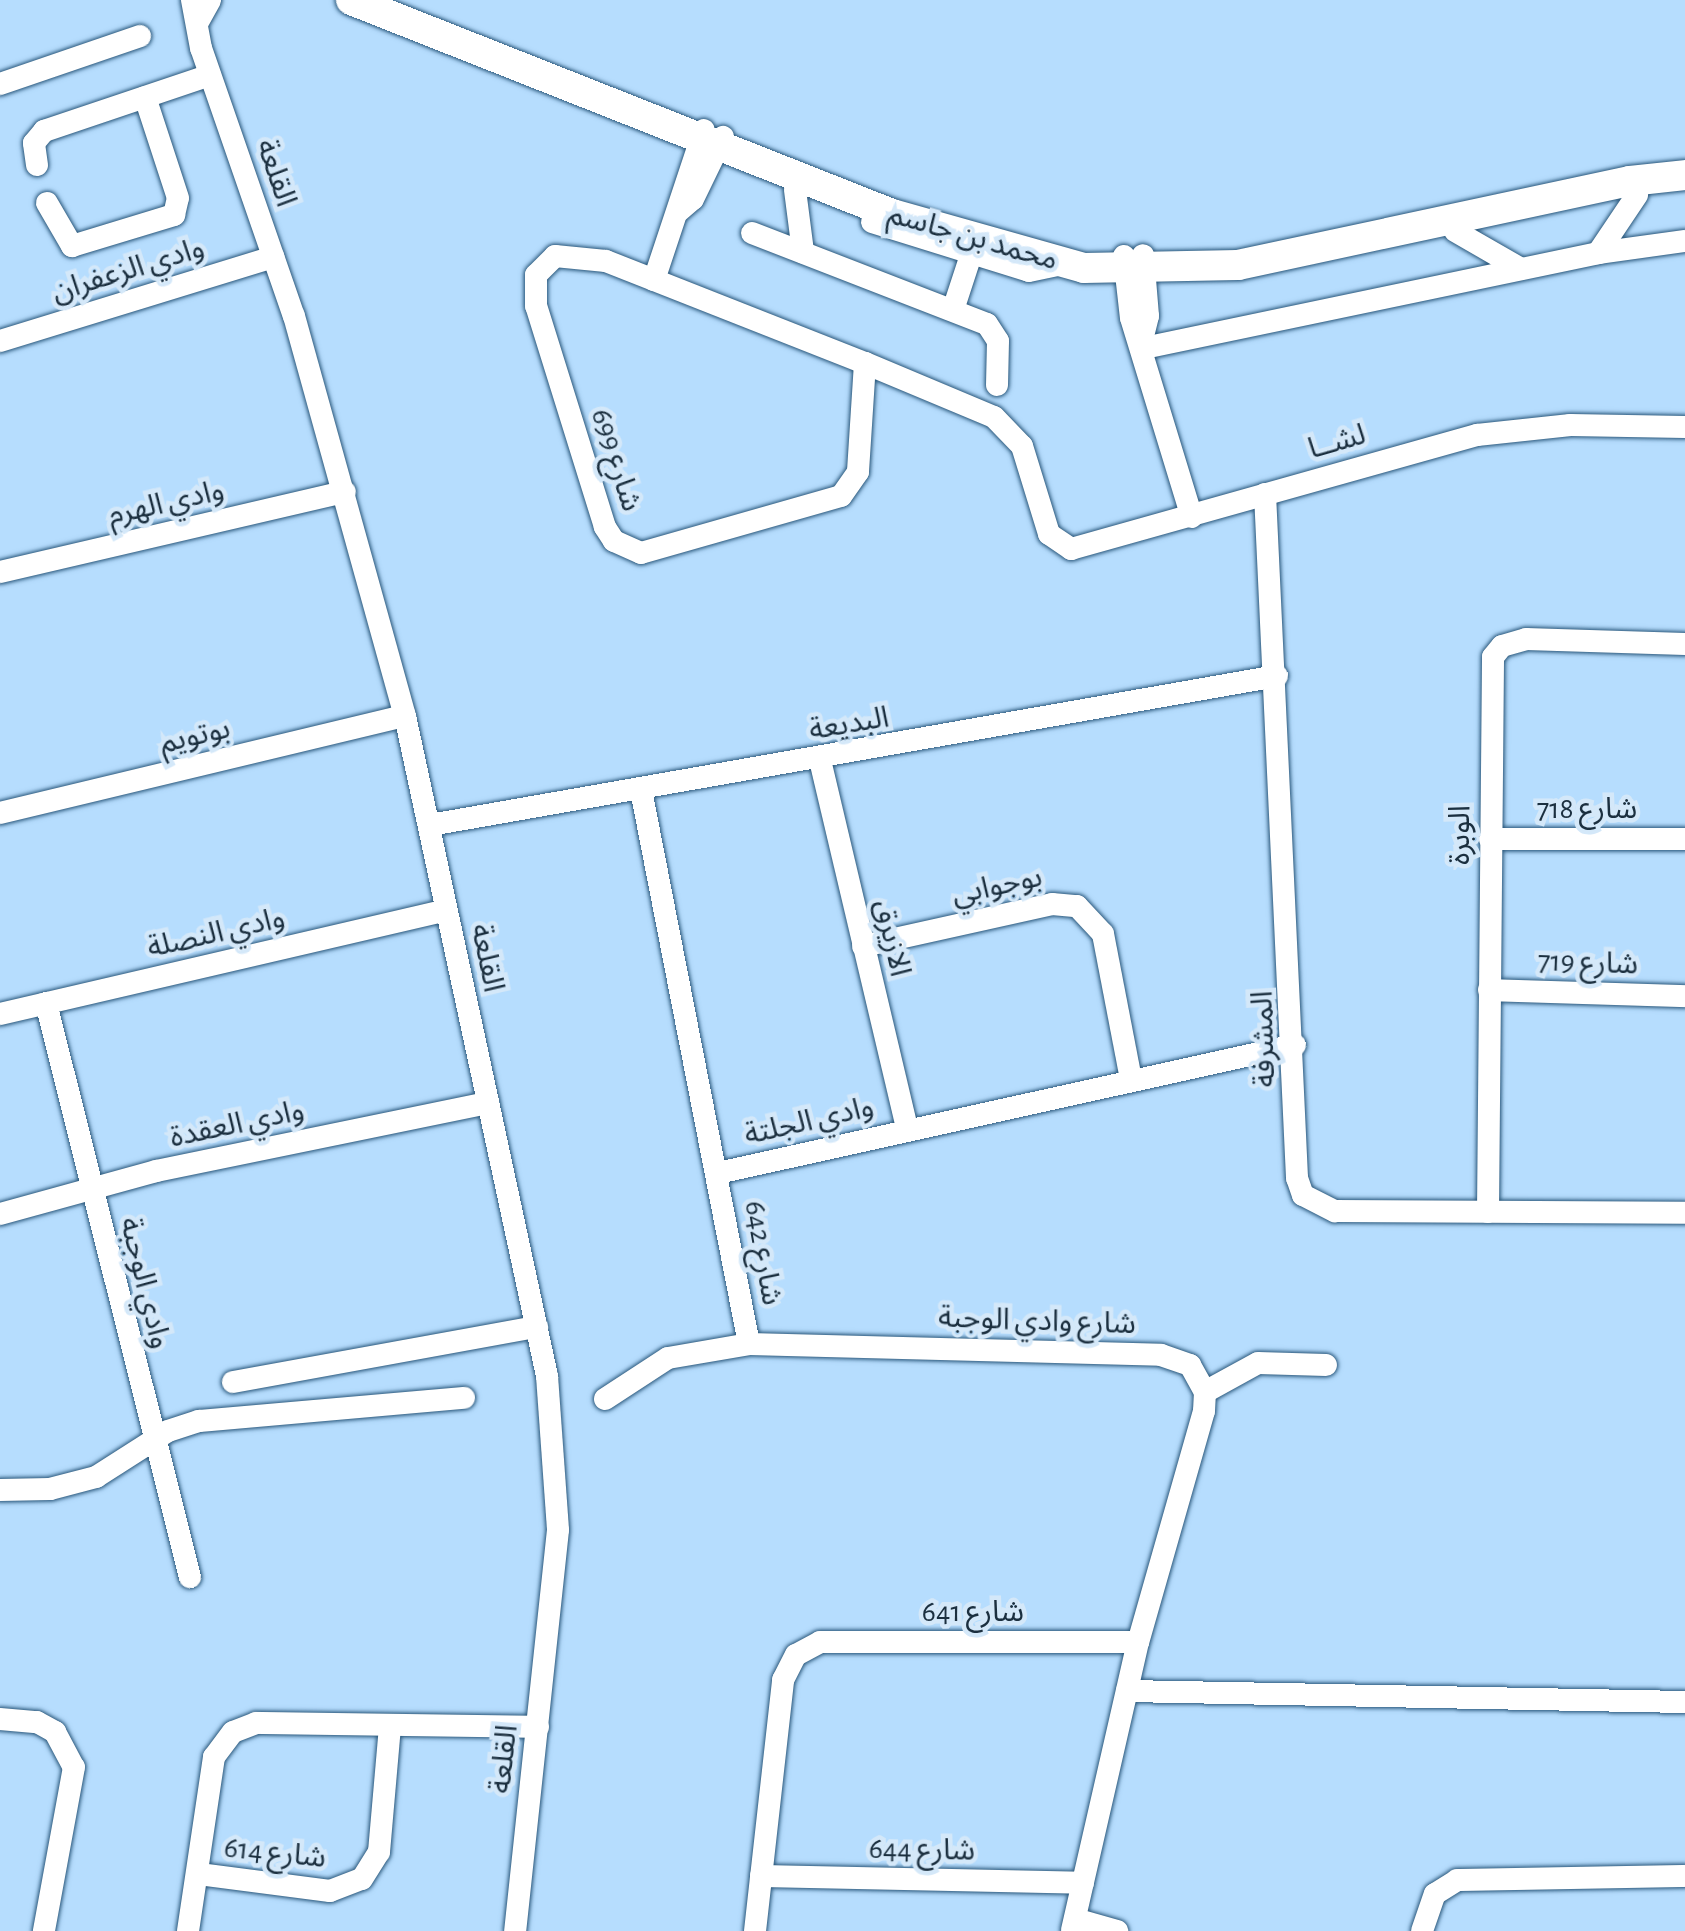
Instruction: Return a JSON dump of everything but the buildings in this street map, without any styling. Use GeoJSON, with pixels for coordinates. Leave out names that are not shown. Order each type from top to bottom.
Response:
{"type":"FeatureCollection","features":[{"type":"Feature","properties":{"kind":"street","name":"القلعة"},"geometry":{"type":"LineString","coordinates":[[210,0],[195,11],[210,75],[274,257],[345,492],[405,716],[537,1327],[553,1423],[558,1512],[515,1931]]}},
{"type":"Feature","properties":{"kind":"street","name":"محمد بن جاسم"},"geometry":{"type":"LineString","coordinates":[[351,0],[711,139],[972,230],[1135,261],[1212,268],[1630,180],[1685,175]]}},
{"type":"Feature","properties":{"kind":"street","name":"محمد بن جاسم"},"geometry":{"type":"LineString","coordinates":[[386,0],[711,139],[787,180],[1062,264],[1264,248],[1594,177],[1685,166]]}},
{"type":"Feature","properties":{"kind":"street"},"geometry":{"type":"LineString","coordinates":[[0,84],[140,36]]}},
{"type":"Feature","properties":{"kind":"street"},"geometry":{"type":"LineString","coordinates":[[37,166],[34,143],[44,131],[210,75]]}},
{"type":"Feature","properties":{"kind":"street"},"geometry":{"type":"LineString","coordinates":[[47,203],[72,246],[174,214],[178,198],[144,97]]}},
{"type":"Feature","properties":{"kind":"street"},"geometry":{"type":"LineString","coordinates":[[654,280],[679,210],[711,139]]}},
{"type":"Feature","properties":{"kind":"street"},"geometry":{"type":"LineString","coordinates":[[787,180],[803,252]]}},
{"type":"Feature","properties":{"kind":"street"},"geometry":{"type":"LineString","coordinates":[[787,180],[971,255],[1038,272],[1062,264]]}},
{"type":"Feature","properties":{"kind":"street"},"geometry":{"type":"LineString","coordinates":[[1212,268],[1255,275],[1637,195],[1685,190]]}},
{"type":"Feature","properties":{"kind":"street"},"geometry":{"type":"LineString","coordinates":[[1598,253],[1637,195]]}},
{"type":"Feature","properties":{"kind":"street"},"geometry":{"type":"LineString","coordinates":[[1455,231],[1521,270]]}},
{"type":"Feature","properties":{"kind":"street"},"geometry":{"type":"LineString","coordinates":[[752,232],[953,310],[994,332],[997,385]]}},
{"type":"Feature","properties":{"kind":"street"},"geometry":{"type":"LineString","coordinates":[[1143,344],[1598,253],[1685,241]]}},
{"type":"Feature","properties":{"kind":"street","name":"شارع 699"},"geometry":{"type":"LineString","coordinates":[[865,363],[858,472],[841,496],[658,552],[626,549],[605,528],[534,289],[544,264],[568,254],[654,280],[865,363],[1007,424],[1022,446],[1043,519],[1058,543],[1084,550],[1192,517]]}},
{"type":"Feature","properties":{"kind":"street"},"geometry":{"type":"LineString","coordinates":[[953,310],[971,255]]}},
{"type":"Feature","properties":{"kind":"street","name":"وادي الزعفران"},"geometry":{"type":"LineString","coordinates":[[0,341],[274,257]]}},
{"type":"Feature","properties":{"kind":"street"},"geometry":{"type":"LineString","coordinates":[[1135,261],[1131,318],[1143,344],[1192,517]]}},
{"type":"Feature","properties":{"kind":"street","name":"لشــا"},"geometry":{"type":"LineString","coordinates":[[1192,517],[1508,430],[1685,428]]}},
{"type":"Feature","properties":{"kind":"street","name":"وادي الهرم"},"geometry":{"type":"LineString","coordinates":[[0,572],[345,492]]}},
{"type":"Feature","properties":{"kind":"street","name":"المشرفة"},"geometry":{"type":"LineString","coordinates":[[1265,494],[1278,676],[1295,1045],[1297,1178],[1309,1202],[1335,1212],[1685,1213]]}},
{"type":"Feature","properties":{"kind":"street","name":"الوبرة"},"geometry":{"type":"LineString","coordinates":[[1488,1212],[1490,672],[1502,646],[1526,639],[1685,644]]}},
{"type":"Feature","properties":{"kind":"street","name":"البديعة"},"geometry":{"type":"LineString","coordinates":[[430,826],[1278,676]]}},
{"type":"Feature","properties":{"kind":"street","name":"بوتويم"},"geometry":{"type":"LineString","coordinates":[[0,813],[405,716]]}},
{"type":"Feature","properties":{"kind":"street","name":"الازيرق"},"geometry":{"type":"LineString","coordinates":[[820,760],[907,1129]]}},
{"type":"Feature","properties":{"kind":"street","name":"وادي الجلتة"},"geometry":{"type":"LineString","coordinates":[[641,790],[718,1173],[1295,1045]]}},
{"type":"Feature","properties":{"kind":"street","name":"شارع 718"},"geometry":{"type":"LineString","coordinates":[[1490,839],[1685,839]]}},
{"type":"Feature","properties":{"kind":"street","name":"بوجوابي"},"geometry":{"type":"LineString","coordinates":[[863,946],[1052,904],[1078,906],[1103,934],[1131,1080]]}},
{"type":"Feature","properties":{"kind":"street","name":"وادي النصلة"},"geometry":{"type":"LineString","coordinates":[[0,1014],[446,910]]}},
{"type":"Feature","properties":{"kind":"street","name":"شارع 719"},"geometry":{"type":"LineString","coordinates":[[1489,990],[1685,996]]}},
{"type":"Feature","properties":{"kind":"street","name":"وادي الوجبة"},"geometry":{"type":"LineString","coordinates":[[46,1003],[190,1577]]}},
{"type":"Feature","properties":{"kind":"street","name":"وادي العقدة"},"geometry":{"type":"LineString","coordinates":[[0,1214],[90,1188],[488,1102]]}},
{"type":"Feature","properties":{"kind":"street","name":"شارع 642"},"geometry":{"type":"LineString","coordinates":[[718,1173],[749,1344]]}},
{"type":"Feature","properties":{"kind":"street"},"geometry":{"type":"LineString","coordinates":[[233,1382],[537,1327]]}},
{"type":"Feature","properties":{"kind":"street","name":"شارع وادي الوجبة"},"geometry":{"type":"LineString","coordinates":[[604,1399],[668,1358],[749,1344],[1162,1355],[1190,1366],[1205,1392]]}},
{"type":"Feature","properties":{"kind":"street"},"geometry":{"type":"LineString","coordinates":[[1116,1931],[1073,1925],[1126,1690],[1205,1392],[1258,1363],[1326,1365]]}},
{"type":"Feature","properties":{"kind":"street"},"geometry":{"type":"LineString","coordinates":[[0,1490],[50,1489],[96,1478],[154,1442],[200,1422],[464,1398]]}},
{"type":"Feature","properties":{"kind":"street","name":"شارع 641"},"geometry":{"type":"LineString","coordinates":[[755,1931],[784,1680],[807,1647],[1138,1642]]}},
{"type":"Feature","properties":{"kind":"street"},"geometry":{"type":"LineString","coordinates":[[1126,1690],[1685,1702]]}},
{"type":"Feature","properties":{"kind":"street"},"geometry":{"type":"LineString","coordinates":[[0,1719],[37,1722],[55,1732],[74,1767],[44,1931]]}},
{"type":"Feature","properties":{"kind":"street"},"geometry":{"type":"LineString","coordinates":[[188,1931],[214,1758],[233,1732],[256,1723],[538,1727]]}},
{"type":"Feature","properties":{"kind":"street","name":"شارع 614"},"geometry":{"type":"LineString","coordinates":[[198,1874],[330,1891],[362,1879],[379,1852],[390,1725]]}},
{"type":"Feature","properties":{"kind":"street","name":"شارع 644"},"geometry":{"type":"LineString","coordinates":[[761,1876],[1083,1883]]}},
{"type":"Feature","properties":{"kind":"street"},"geometry":{"type":"LineString","coordinates":[[1422,1931],[1435,1894],[1458,1880],[1685,1876]]}}]}
